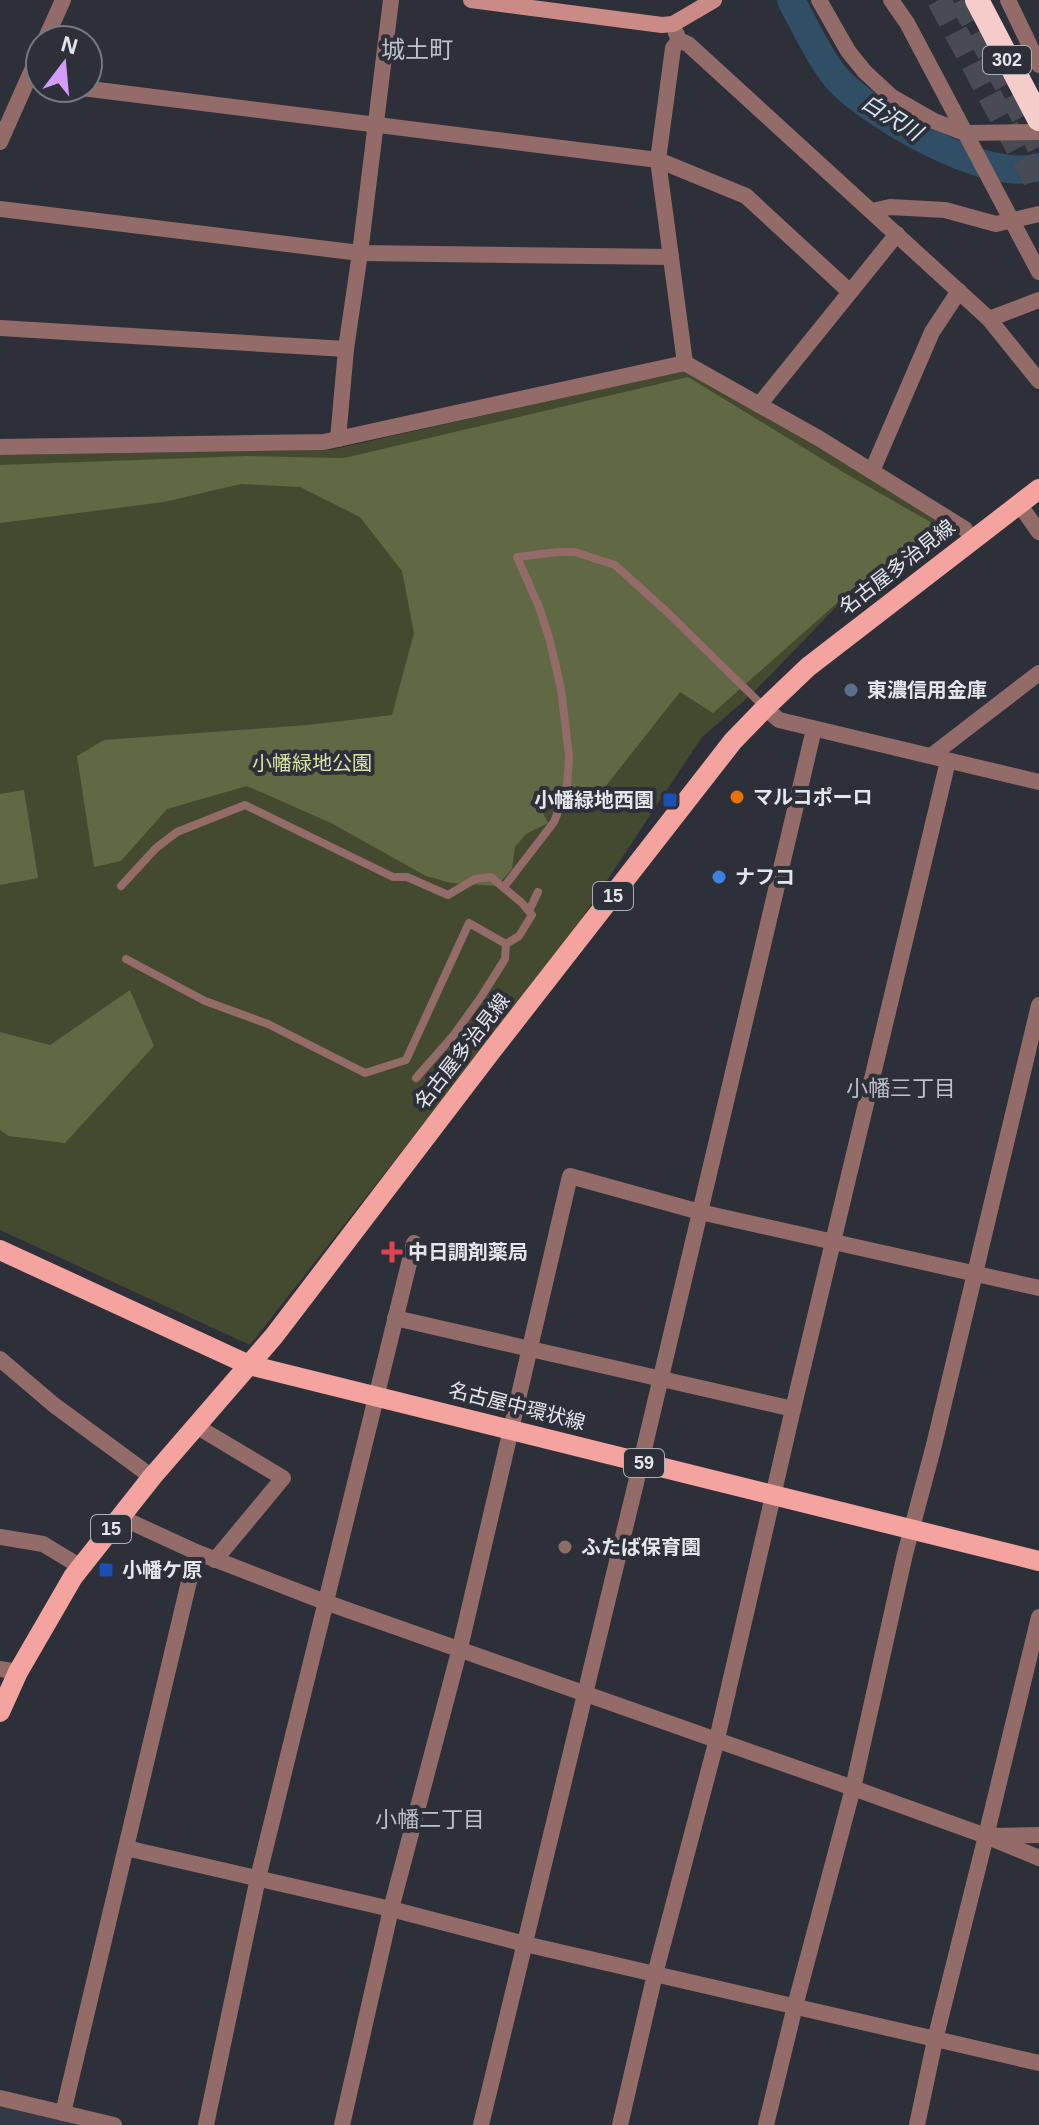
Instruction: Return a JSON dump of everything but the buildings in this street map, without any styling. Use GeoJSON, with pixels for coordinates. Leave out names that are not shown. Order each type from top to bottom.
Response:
{"type":"FeatureCollection","features":[{"type":"Feature","properties":{"kind":"highway","name":"302"},"geometry":{"type":"LineString","coordinates":[[977,0],[1039,119]]}},
{"type":"Feature","properties":{"kind":"main road","name":"名古屋多治見線"},"geometry":{"type":"LineString","coordinates":[[0,1712],[9,1670],[73,1577],[152,1477],[274,1336],[716,763],[765,708],[820,658],[1039,489]]}},
{"type":"Feature","properties":{"kind":"main road","name":"名古屋中環状線"},"geometry":{"type":"LineString","coordinates":[[0,1250],[249,1365],[1039,1561]]}},
{"type":"Feature","properties":{"kind":"street"},"geometry":{"type":"LineString","coordinates":[[52,24],[63,0]]}},
{"type":"Feature","properties":{"kind":"street"},"geometry":{"type":"LineString","coordinates":[[338,439],[346,349],[391,0]]}},
{"type":"Feature","properties":{"kind":"street"},"geometry":{"type":"LineString","coordinates":[[471,0],[535,4],[662,25],[673,24],[714,0]]}},
{"type":"Feature","properties":{"kind":"street"},"geometry":{"type":"LineString","coordinates":[[819,0],[848,51],[892,97],[966,136],[1039,132]]}},
{"type":"Feature","properties":{"kind":"street"},"geometry":{"type":"LineString","coordinates":[[891,0],[907,23],[1039,272]]}},
{"type":"Feature","properties":{"kind":"street"},"geometry":{"type":"LineString","coordinates":[[1008,0],[1039,65]]}},
{"type":"Feature","properties":{"kind":"street"},"geometry":{"type":"LineString","coordinates":[[673,24],[679,40],[688,44],[989,319],[1039,381]]}},
{"type":"Feature","properties":{"kind":"street"},"geometry":{"type":"LineString","coordinates":[[679,40],[673,48],[658,160],[685,363]]}},
{"type":"Feature","properties":{"kind":"street"},"geometry":{"type":"LineString","coordinates":[[104,91],[658,160],[746,196],[850,292]]}},
{"type":"Feature","properties":{"kind":"street"},"geometry":{"type":"LineString","coordinates":[[0,142],[24,100]]}},
{"type":"Feature","properties":{"kind":"street"},"geometry":{"type":"LineString","coordinates":[[872,211],[890,207],[945,210],[991,224],[1008,216],[1039,214]]}},
{"type":"Feature","properties":{"kind":"street"},"geometry":{"type":"LineString","coordinates":[[0,209],[360,253],[671,257]]}},
{"type":"Feature","properties":{"kind":"street"},"geometry":{"type":"LineString","coordinates":[[759,405],[897,234]]}},
{"type":"Feature","properties":{"kind":"street"},"geometry":{"type":"LineString","coordinates":[[872,471],[932,332],[959,291]]}},
{"type":"Feature","properties":{"kind":"street"},"geometry":{"type":"LineString","coordinates":[[989,319],[1039,300]]}},
{"type":"Feature","properties":{"kind":"street"},"geometry":{"type":"LineString","coordinates":[[0,328],[346,349]]}},
{"type":"Feature","properties":{"kind":"street"},"geometry":{"type":"LineString","coordinates":[[0,447],[324,442],[685,363],[872,471],[965,529]]}},
{"type":"Feature","properties":{"kind":"street"},"geometry":{"type":"LineString","coordinates":[[1019,504],[1039,532]]}},
{"type":"Feature","properties":{"kind":"street"},"geometry":{"type":"LineString","coordinates":[[931,756],[1039,673]]}},
{"type":"Feature","properties":{"kind":"street"},"geometry":{"type":"LineString","coordinates":[[765,708],[779,720],[1039,782]]}},
{"type":"Feature","properties":{"kind":"street"},"geometry":{"type":"LineString","coordinates":[[481,2125],[814,729]]}},
{"type":"Feature","properties":{"kind":"street"},"geometry":{"type":"LineString","coordinates":[[620,2125],[655,1974],[717,1739],[948,761]]}},
{"type":"Feature","properties":{"kind":"street"},"geometry":{"type":"LineString","coordinates":[[766,2125],[853,1788],[911,1530],[1039,1005]]}},
{"type":"Feature","properties":{"kind":"street"},"geometry":{"type":"LineString","coordinates":[[342,2125],[391,1909],[460,1648],[570,1176],[700,1212],[1039,1288]]}},
{"type":"Feature","properties":{"kind":"street"},"geometry":{"type":"LineString","coordinates":[[206,2125],[258,1878],[414,1243]]}},
{"type":"Feature","properties":{"kind":"street"},"geometry":{"type":"LineString","coordinates":[[395,1318],[793,1409]]}},
{"type":"Feature","properties":{"kind":"street"},"geometry":{"type":"LineString","coordinates":[[0,1359],[54,1405],[152,1477]]}},
{"type":"Feature","properties":{"kind":"street"},"geometry":{"type":"LineString","coordinates":[[196,1426],[283,1478],[215,1560]]}},
{"type":"Feature","properties":{"kind":"street"},"geometry":{"type":"LineString","coordinates":[[120,1517],[215,1560],[325,1602],[717,1739],[1039,1858]]}},
{"type":"Feature","properties":{"kind":"street"},"geometry":{"type":"LineString","coordinates":[[0,1537],[43,1544],[81,1567]]}},
{"type":"Feature","properties":{"kind":"street"},"geometry":{"type":"LineString","coordinates":[[63,2113],[196,1552]]}},
{"type":"Feature","properties":{"kind":"street"},"geometry":{"type":"LineString","coordinates":[[917,2125],[1039,1617]]}},
{"type":"Feature","properties":{"kind":"street"},"geometry":{"type":"LineString","coordinates":[[986,1836],[1039,1835]]}},
{"type":"Feature","properties":{"kind":"street"},"geometry":{"type":"LineString","coordinates":[[126,1848],[1039,2063]]}},
{"type":"Feature","properties":{"kind":"street"},"geometry":{"type":"LineString","coordinates":[[0,2098],[114,2125]]}},
{"type":"Feature","properties":{"kind":"lane"},"geometry":{"type":"LineString","coordinates":[[504,887],[554,822],[567,789],[569,756],[561,689],[550,641],[517,557],[575,552],[615,565],[765,708]]}},
{"type":"Feature","properties":{"kind":"lane"},"geometry":{"type":"LineString","coordinates":[[121,886],[156,848],[177,832],[245,805],[393,877],[407,877],[448,895],[475,879],[491,877],[532,915],[519,936],[506,944]]}},
{"type":"Feature","properties":{"kind":"lane"},"geometry":{"type":"LineString","coordinates":[[529,911],[538,892]]}},
{"type":"Feature","properties":{"kind":"lane"},"geometry":{"type":"LineString","coordinates":[[126,959],[205,1001],[268,1024],[365,1073],[406,1060],[469,923],[506,944]]}},
{"type":"Feature","properties":{"kind":"lane"},"geometry":{"type":"LineString","coordinates":[[416,1078],[453,1036],[481,997],[505,959],[506,944]]}},
{"type":"Feature","properties":{"kind":"shaded area"},"geometry":{"type":"Polygon","coordinates":[[[0,2106],[76,2125],[0,2125],[0,2106]]]}},
{"type":"Feature","properties":{"kind":"green space","name":"小幡緑地公園"},"geometry":{"type":"Polygon","coordinates":[[[694,368],[948,527],[838,605],[752,694],[702,737],[568,939],[250,1345],[0,1230],[0,455],[330,450],[694,368]]]}},
{"type":"Feature","properties":{"kind":"green space"},"geometry":{"type":"Polygon","coordinates":[[[688,377],[939,527],[855,587],[713,713],[680,692],[590,806],[570,795],[552,793],[541,809],[548,823],[526,834],[515,847],[512,869],[497,886],[451,883],[426,876],[331,823],[247,786],[167,809],[121,861],[94,867],[77,756],[104,740],[307,725],[392,715],[414,633],[402,571],[360,517],[300,487],[241,484],[164,502],[0,523],[0,465],[247,456],[344,458],[688,377]]]}},
{"type":"Feature","properties":{"kind":"green space"},"geometry":{"type":"Polygon","coordinates":[[[24,790],[38,878],[0,885],[0,794],[24,790]]]}},
{"type":"Feature","properties":{"kind":"green space"},"geometry":{"type":"Polygon","coordinates":[[[130,990],[154,1046],[65,1143],[9,1136],[0,1130],[0,1032],[50,1045],[130,990]]]}},
{"type":"Feature","properties":{"kind":"waterway","name":"白沢川"},"geometry":{"type":"LineString","coordinates":[[791,0],[828,67],[859,99],[907,130],[964,157],[1017,170],[1039,167]]}},
{"type":"Feature","properties":{"kind":"tunnel"},"geometry":{"type":"LineString","coordinates":[[939,0],[1039,188]]}},
{"type":"Feature","properties":{"kind":"tunnel"},"geometry":{"type":"LineString","coordinates":[[961,0],[1039,147]]}},
{"type":"Feature","properties":{"kind":"place","name":"東濃信用金庫"},"geometry":{"type":"Point","coordinates":[851,690]}},
{"type":"Feature","properties":{"kind":"place","name":"マルコポーロ"},"geometry":{"type":"Point","coordinates":[737,797]}},
{"type":"Feature","properties":{"kind":"place","name":"小幡緑地西園"},"geometry":{"type":"Point","coordinates":[670,800]}},
{"type":"Feature","properties":{"kind":"place","name":"ナフコ"},"geometry":{"type":"Point","coordinates":[719,877]}},
{"type":"Feature","properties":{"kind":"place","name":"中日調剤薬局"},"geometry":{"type":"Point","coordinates":[392,1252]}},
{"type":"Feature","properties":{"kind":"place","name":"ふたば保育園"},"geometry":{"type":"Point","coordinates":[565,1547]}},
{"type":"Feature","properties":{"kind":"place","name":"小幡ケ原"},"geometry":{"type":"Point","coordinates":[106,1570]}},
{"type":"Feature","properties":{"kind":"district","name":"城土町"},"geometry":{"type":"Point","coordinates":[417,50]}},
{"type":"Feature","properties":{"kind":"district","name":"小幡三丁目"},"geometry":{"type":"Point","coordinates":[901,1088]}},
{"type":"Feature","properties":{"kind":"district","name":"小幡二丁目"},"geometry":{"type":"Point","coordinates":[430,1819]}}]}
